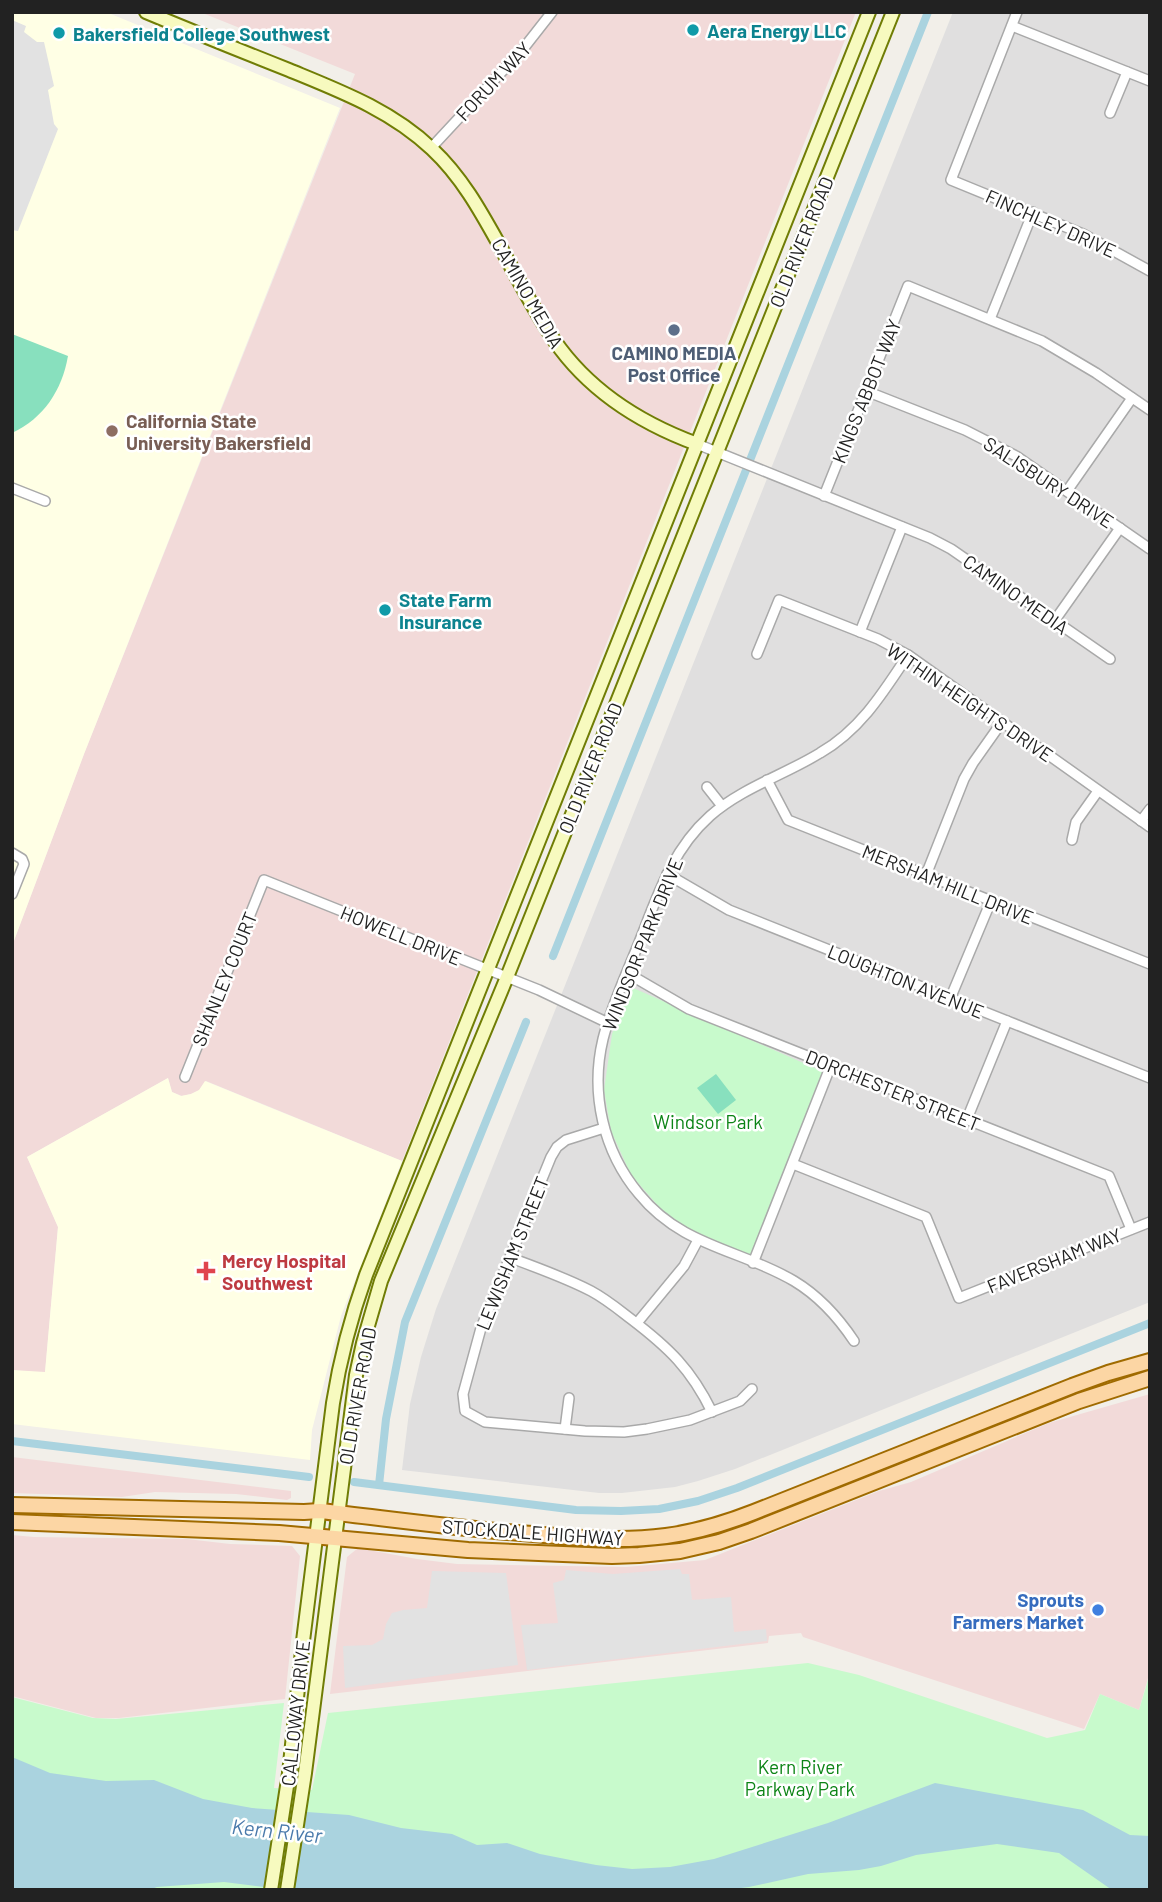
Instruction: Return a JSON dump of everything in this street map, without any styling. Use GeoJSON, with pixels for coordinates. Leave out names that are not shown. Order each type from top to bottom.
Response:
{"type":"FeatureCollection","features":[{"type":"Feature","properties":{"kind":"main road","name":"CAMINO MEDIA"},"geometry":{"type":"LineString","coordinates":[[146,12],[356,98],[394,118],[431,148],[460,180],[541,321],[580,372],[633,415],[697,444]]}},
{"type":"Feature","properties":{"kind":"main road","name":"OLD RIVER ROAD"},"geometry":{"type":"LineString","coordinates":[[317,1535],[332,1404],[346,1338],[366,1275],[869,12]]}},
{"type":"Feature","properties":{"kind":"main road","name":"OLD RIVER ROAD"},"geometry":{"type":"LineString","coordinates":[[335,1537],[356,1375],[381,1281],[507,977],[893,12]]}},
{"type":"Feature","properties":{"kind":"main road"},"geometry":{"type":"LineString","coordinates":[[399,1237],[398,1221],[415,1181],[408,1169]]}},
{"type":"Feature","properties":{"kind":"main road","name":"STOCKDALE HIGHWAY"},"geometry":{"type":"LineString","coordinates":[[12,1505],[320,1511],[472,1529],[591,1539],[668,1536],[722,1523],[1038,1399],[1108,1373],[1150,1361]]}},
{"type":"Feature","properties":{"kind":"main road","name":"STOCKDALE HIGHWAY"},"geometry":{"type":"LineString","coordinates":[[12,1522],[317,1535],[451,1549],[625,1556],[653,1554],[703,1546],[751,1531],[1079,1401],[1150,1378]]}},
{"type":"Feature","properties":{"kind":"main road"},"geometry":{"type":"LineString","coordinates":[[964,1447],[966,1438],[1026,1413],[1038,1399]]}},
{"type":"Feature","properties":{"kind":"main road"},"geometry":{"type":"LineString","coordinates":[[134,1527],[146,1517],[197,1516],[222,1509]]}},
{"type":"Feature","properties":{"kind":"main road","name":"CALLOWAY DRIVE"},"geometry":{"type":"LineString","coordinates":[[271,1890],[289,1773],[317,1535]]}},
{"type":"Feature","properties":{"kind":"main road","name":"CALLOWAY DRIVE"},"geometry":{"type":"LineString","coordinates":[[287,1890],[335,1537]]}},
{"type":"Feature","properties":{"kind":"main road"},"geometry":{"type":"LineString","coordinates":[[499,1551],[514,1542],[575,1545],[591,1539]]}},
{"type":"Feature","properties":{"kind":"street","name":"FORUM WAY"},"geometry":{"type":"LineString","coordinates":[[431,148],[523,50],[552,12]]}},
{"type":"Feature","properties":{"kind":"street"},"geometry":{"type":"LineString","coordinates":[[1017,12],[1012,26],[1150,81]]}},
{"type":"Feature","properties":{"kind":"street","name":"FINCHLEY DRIVE"},"geometry":{"type":"LineString","coordinates":[[1012,26],[951,180],[1083,234],[1150,271]]}},
{"type":"Feature","properties":{"kind":"street"},"geometry":{"type":"LineString","coordinates":[[1110,113],[1127,72]]}},
{"type":"Feature","properties":{"kind":"street"},"geometry":{"type":"LineString","coordinates":[[1033,212],[990,319],[1066,354],[1150,410]]}},
{"type":"Feature","properties":{"kind":"street","name":"KINGS ABBOT WAY"},"geometry":{"type":"LineString","coordinates":[[824,496],[908,286],[990,319]]}},
{"type":"Feature","properties":{"kind":"street","name":"SALISBURY DRIVE"},"geometry":{"type":"LineString","coordinates":[[866,391],[991,442],[1016,456],[1150,550]]}},
{"type":"Feature","properties":{"kind":"street"},"geometry":{"type":"LineString","coordinates":[[1067,491],[1132,398]]}},
{"type":"Feature","properties":{"kind":"street","name":"CAMINO MEDIA"},"geometry":{"type":"LineString","coordinates":[[697,444],[951,549],[1110,659]]}},
{"type":"Feature","properties":{"kind":"street"},"geometry":{"type":"LineString","coordinates":[[12,488],[45,501]]}},
{"type":"Feature","properties":{"kind":"street"},"geometry":{"type":"LineString","coordinates":[[860,632],[902,527]]}},
{"type":"Feature","properties":{"kind":"street"},"geometry":{"type":"LineString","coordinates":[[1055,620],[1120,528]]}},
{"type":"Feature","properties":{"kind":"street","name":"WITHIN HEIGHTS DRIVE"},"geometry":{"type":"LineString","coordinates":[[757,654],[779,600],[860,632],[908,656],[1146,824]]}},
{"type":"Feature","properties":{"kind":"street","name":"WINDSOR PARK DRIVE"},"geometry":{"type":"LineString","coordinates":[[854,1341],[835,1316],[808,1291],[776,1272],[698,1240],[663,1218],[639,1194],[618,1163],[604,1128],[598,1074],[608,1023],[667,874],[685,843],[722,806],[819,754],[848,733],[871,709],[908,656]]}},
{"type":"Feature","properties":{"kind":"street"},"geometry":{"type":"LineString","coordinates":[[926,875],[964,779],[1002,722]]}},
{"type":"Feature","properties":{"kind":"street","name":"MERSHAM HILL DRIVE"},"geometry":{"type":"LineString","coordinates":[[767,780],[788,821],[1150,964]]}},
{"type":"Feature","properties":{"kind":"street"},"geometry":{"type":"LineString","coordinates":[[707,786],[722,806]]}},
{"type":"Feature","properties":{"kind":"street"},"geometry":{"type":"LineString","coordinates":[[1072,840],[1076,822],[1098,791]]}},
{"type":"Feature","properties":{"kind":"street"},"geometry":{"type":"LineString","coordinates":[[1146,824],[1150,809]]}},
{"type":"Feature","properties":{"kind":"street"},"geometry":{"type":"LineString","coordinates":[[12,853],[22,859],[24,864],[12,894]]}},
{"type":"Feature","properties":{"kind":"street","name":"LOUGHTON AVENUE"},"geometry":{"type":"LineString","coordinates":[[667,874],[729,910],[1149,1077]]}},
{"type":"Feature","properties":{"kind":"street","name":"HOWELL DRIVE"},"geometry":{"type":"LineString","coordinates":[[264,880],[539,990],[608,1023]]}},
{"type":"Feature","properties":{"kind":"street","name":"SHANLEY COURT"},"geometry":{"type":"LineString","coordinates":[[185,1077],[264,880]]}},
{"type":"Feature","properties":{"kind":"street"},"geometry":{"type":"LineString","coordinates":[[950,999],[990,901]]}},
{"type":"Feature","properties":{"kind":"street","name":"DORCHESTER STREET"},"geometry":{"type":"LineString","coordinates":[[627,974],[689,1009],[1109,1176],[1131,1229]]}},
{"type":"Feature","properties":{"kind":"street"},"geometry":{"type":"LineString","coordinates":[[967,1119],[1007,1021]]}},
{"type":"Feature","properties":{"kind":"street"},"geometry":{"type":"LineString","coordinates":[[753,1263],[831,1065]]}},
{"type":"Feature","properties":{"kind":"street","name":"LEWISHAM STREET"},"geometry":{"type":"LineString","coordinates":[[565,1429],[485,1422],[466,1411],[463,1394],[481,1328],[551,1157],[557,1147],[566,1140],[604,1128]]}},
{"type":"Feature","properties":{"kind":"street","name":"FAVERSHAM WAY"},"geometry":{"type":"LineString","coordinates":[[793,1164],[926,1217],[959,1298],[1150,1222]]}},
{"type":"Feature","properties":{"kind":"street"},"geometry":{"type":"LineString","coordinates":[[637,1323],[684,1266],[698,1240]]}},
{"type":"Feature","properties":{"kind":"street"},"geometry":{"type":"LineString","coordinates":[[511,1258],[595,1293],[637,1323],[679,1360],[696,1382],[712,1412]]}},
{"type":"Feature","properties":{"kind":"street"},"geometry":{"type":"LineString","coordinates":[[569,1398],[565,1429],[604,1432],[648,1429],[690,1420],[740,1401],[752,1389]]}},
{"type":"Feature","properties":{"kind":"shaded area","name":"California State University Bakersfield"},"geometry":{"type":"Polygon","coordinates":[[[12,12],[106,12],[340,108],[84,754],[12,946],[12,12]]]}},
{"type":"Feature","properties":{"kind":"shaded area"},"geometry":{"type":"Polygon","coordinates":[[[200,12],[856,12],[402,1161],[206,1081],[200,1090],[182,1096],[172,1092],[168,1078],[27,1157],[58,1227],[45,1373],[12,1370],[12,946],[84,754],[355,74],[200,12]]]}},
{"type":"Feature","properties":{"kind":"shaded area"},"geometry":{"type":"Polygon","coordinates":[[[953,12],[1150,12],[1150,1302],[735,1469],[675,1487],[599,1493],[402,1470],[410,1404],[436,1309],[953,12]]]}},
{"type":"Feature","properties":{"kind":"shaded area"},"geometry":{"type":"Polygon","coordinates":[[[12,20],[26,26],[24,32],[37,42],[44,42],[54,86],[48,90],[54,124],[58,129],[18,231],[12,230],[12,20]]]}},
{"type":"Feature","properties":{"kind":"shaded area","name":"Mercy Hospital Southwest"},"geometry":{"type":"Polygon","coordinates":[[[168,1078],[172,1092],[181,1096],[199,1090],[205,1081],[402,1161],[341,1316],[312,1430],[310,1460],[12,1424],[12,1370],[45,1372],[58,1227],[27,1157],[168,1078]]]}},
{"type":"Feature","properties":{"kind":"shaded area"},"geometry":{"type":"Polygon","coordinates":[[[1150,1394],[1150,1671],[1139,1710],[1100,1694],[1084,1729],[803,1637],[801,1633],[769,1636],[768,1643],[330,1694],[347,1557],[358,1548],[457,1564],[626,1567],[705,1560],[879,1491],[911,1482],[1049,1423],[1150,1394]]]}},
{"type":"Feature","properties":{"kind":"shaded area"},"geometry":{"type":"Polygon","coordinates":[[[12,1457],[291,1491],[291,1498],[287,1500],[236,1494],[155,1492],[122,1497],[12,1493],[12,1457]]]}},
{"type":"Feature","properties":{"kind":"shaded area"},"geometry":{"type":"Polygon","coordinates":[[[12,1535],[187,1539],[230,1544],[292,1546],[300,1556],[285,1699],[119,1718],[96,1718],[12,1696],[12,1535]]]}},
{"type":"Feature","properties":{"kind":"shaded area"},"geometry":{"type":"Polygon","coordinates":[[[680,1569],[682,1574],[689,1574],[692,1600],[731,1597],[734,1632],[766,1629],[767,1641],[527,1670],[521,1625],[558,1623],[553,1583],[564,1580],[566,1570],[613,1574],[680,1569]]]}},
{"type":"Feature","properties":{"kind":"shaded area"},"geometry":{"type":"Polygon","coordinates":[[[432,1571],[506,1573],[518,1665],[345,1688],[343,1646],[372,1645],[383,1639],[392,1613],[427,1608],[432,1571]]]}},
{"type":"Feature","properties":{"kind":"green space"},"geometry":{"type":"Polygon","coordinates":[[[12,334],[68,356],[61,380],[50,402],[33,419],[12,433],[12,334]]]}},
{"type":"Feature","properties":{"kind":"green space","name":"Windsor Park"},"geometry":{"type":"Polygon","coordinates":[[[631,987],[826,1073],[751,1257],[694,1234],[660,1208],[631,1175],[611,1131],[604,1090],[612,1034],[631,987]]]}},
{"type":"Feature","properties":{"kind":"green space"},"geometry":{"type":"Polygon","coordinates":[[[716,1074],[736,1100],[718,1114],[697,1088],[716,1074]]]}},
{"type":"Feature","properties":{"kind":"green space","name":"Kern River Parkway Park"},"geometry":{"type":"Polygon","coordinates":[[[808,1663],[859,1675],[1047,1738],[1085,1730],[1100,1694],[1139,1710],[1150,1673],[1150,1890],[12,1890],[12,1697],[93,1718],[116,1719],[284,1703],[274,1788],[312,1790],[328,1713],[808,1663]]]}},
{"type":"Feature","properties":{"kind":"water","name":"Kern River"},"geometry":{"type":"Polygon","coordinates":[[[12,1757],[50,1773],[106,1781],[154,1780],[203,1799],[252,1808],[349,1815],[401,1828],[452,1834],[477,1845],[507,1843],[540,1854],[632,1869],[670,1867],[714,1859],[828,1823],[935,1783],[1083,1810],[1130,1835],[1150,1836],[1150,1890],[1112,1890],[1059,1853],[997,1844],[916,1855],[881,1866],[808,1874],[725,1890],[287,1890],[224,1882],[157,1887],[149,1890],[12,1890],[12,1757]]]}},
{"type":"Feature","properties":{"kind":"waterway"},"geometry":{"type":"LineString","coordinates":[[553,956],[928,12]]}},
{"type":"Feature","properties":{"kind":"waterway"},"geometry":{"type":"LineString","coordinates":[[379,1485],[386,1419],[405,1322],[526,1022]]}},
{"type":"Feature","properties":{"kind":"waterway"},"geometry":{"type":"LineString","coordinates":[[354,1482],[576,1510],[659,1509],[698,1501],[737,1488],[1150,1323]]}},
{"type":"Feature","properties":{"kind":"waterway"},"geometry":{"type":"LineString","coordinates":[[12,1441],[309,1477]]}},
{"type":"Feature","properties":{"kind":"place","name":"Aera Energy LLC"},"geometry":{"type":"Point","coordinates":[693,30]}},
{"type":"Feature","properties":{"kind":"place","name":"Bakersfield College Southwest"},"geometry":{"type":"Point","coordinates":[59,33]}},
{"type":"Feature","properties":{"kind":"place","name":"CAMINO MEDIA Post Office"},"geometry":{"type":"Point","coordinates":[674,330]}},
{"type":"Feature","properties":{"kind":"place","name":"California State University Bakersfield"},"geometry":{"type":"Point","coordinates":[112,431]}},
{"type":"Feature","properties":{"kind":"place","name":"State Farm Insurance"},"geometry":{"type":"Point","coordinates":[385,610]}},
{"type":"Feature","properties":{"kind":"place","name":"Mercy Hospital Southwest"},"geometry":{"type":"Point","coordinates":[206,1271]}},
{"type":"Feature","properties":{"kind":"place","name":"Sprouts Farmers Market"},"geometry":{"type":"Point","coordinates":[1098,1610]}}]}
